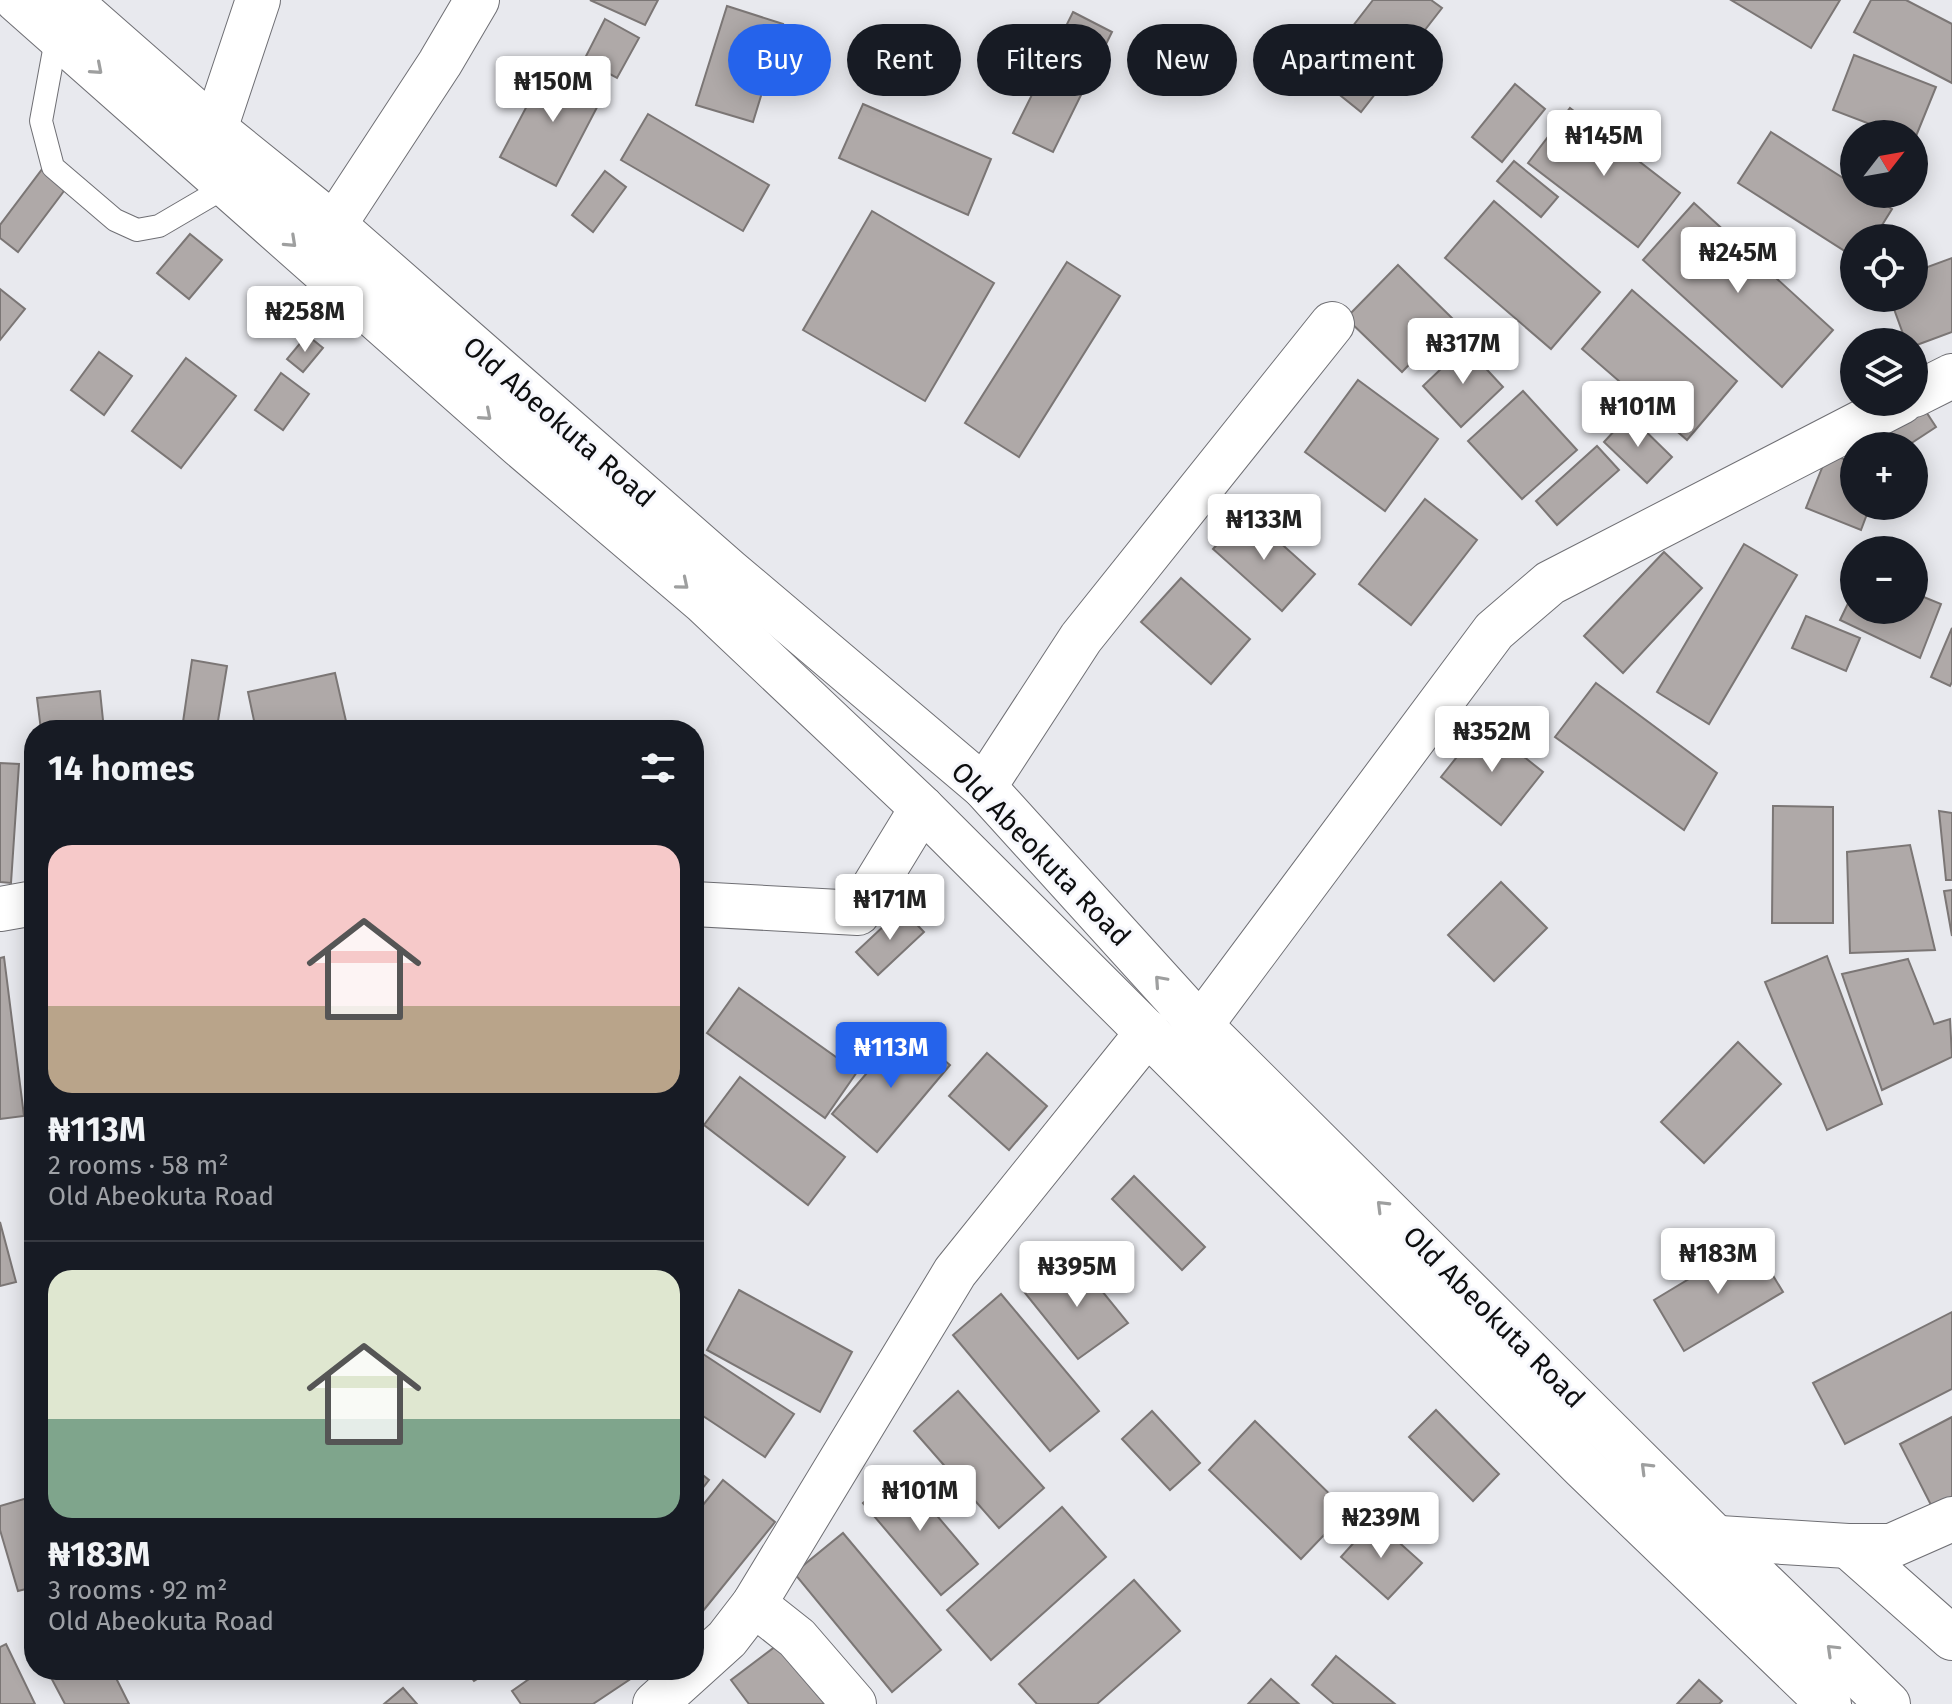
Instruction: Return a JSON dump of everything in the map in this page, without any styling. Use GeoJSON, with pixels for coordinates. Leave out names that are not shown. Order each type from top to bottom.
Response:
{"type":"FeatureCollection","features":[{"type":"Feature","properties":{"kind":"main road","name":"Old Abeokuta Road"},"geometry":{"type":"LineString","coordinates":[[17,0],[62,17],[215,129],[334,225],[729,571],[984,787],[1199,1024],[1714,1536],[1888,1704]]}},
{"type":"Feature","properties":{"kind":"main road"},"geometry":{"type":"LineString","coordinates":[[215,129],[258,0]]}},
{"type":"Feature","properties":{"kind":"main road"},"geometry":{"type":"LineString","coordinates":[[334,225],[440,63],[477,0]]}},
{"type":"Feature","properties":{"kind":"main road","name":"Old Abeokuta Road"},"geometry":{"type":"LineString","coordinates":[[62,17],[229,185],[521,446],[704,602],[922,808],[1655,1536],[1829,1704]]}},
{"type":"Feature","properties":{"kind":"main road"},"geometry":{"type":"LineString","coordinates":[[984,787],[1081,638],[1332,324]]}},
{"type":"Feature","properties":{"kind":"main road"},"geometry":{"type":"LineString","coordinates":[[1928,388],[1952,376]]}},
{"type":"Feature","properties":{"kind":"main road"},"geometry":{"type":"LineString","coordinates":[[704,1661],[727,1639],[754,1604],[955,1272],[1162,1046],[1199,1024],[1494,631],[1550,583],[1874,416]]}},
{"type":"Feature","properties":{"kind":"main road"},"geometry":{"type":"LineString","coordinates":[[704,905],[858,913],[922,808]]}},
{"type":"Feature","properties":{"kind":"main road"},"geometry":{"type":"LineString","coordinates":[[0,909],[24,905]]}},
{"type":"Feature","properties":{"kind":"main road"},"geometry":{"type":"LineString","coordinates":[[1655,1536],[1714,1536],[1848,1546],[1891,1546],[1952,1519]]}},
{"type":"Feature","properties":{"kind":"main road"},"geometry":{"type":"LineString","coordinates":[[1848,1546],[1952,1638]]}},
{"type":"Feature","properties":{"kind":"main road"},"geometry":{"type":"LineString","coordinates":[[754,1604],[797,1638],[854,1704]]}},
{"type":"Feature","properties":{"kind":"main road"},"geometry":{"type":"LineString","coordinates":[[655,1704],[684,1680]]}},
{"type":"Feature","properties":{"kind":"lane"},"geometry":{"type":"LineString","coordinates":[[62,17],[41,121],[53,167],[115,220],[137,230],[159,226],[229,185]]}},
{"type":"Feature","properties":{"kind":"building"},"geometry":{"type":"Polygon","coordinates":[[[590,0],[658,0],[645,25],[590,0]]]}},
{"type":"Feature","properties":{"kind":"building"},"geometry":{"type":"Polygon","coordinates":[[[1373,0],[1431,0],[1442,8],[1430,24],[1354,24],[1373,0]]]}},
{"type":"Feature","properties":{"kind":"building"},"geometry":{"type":"Polygon","coordinates":[[[1731,0],[1840,0],[1811,48],[1731,0]]]}},
{"type":"Feature","properties":{"kind":"building"},"geometry":{"type":"Polygon","coordinates":[[[1871,0],[1906,0],[1952,24],[1952,83],[1854,32],[1871,0]]]}},
{"type":"Feature","properties":{"kind":"building"},"geometry":{"type":"Polygon","coordinates":[[[727,6],[783,24],[728,24],[728,96],[761,96],[753,122],[696,105],[727,6]]]}},
{"type":"Feature","properties":{"kind":"building"},"geometry":{"type":"Polygon","coordinates":[[[1073,12],[1096,24],[1067,24],[1073,12]]]}},
{"type":"Feature","properties":{"kind":"building"},"geometry":{"type":"Polygon","coordinates":[[[605,19],[639,38],[617,78],[584,60],[605,19]]]}},
{"type":"Feature","properties":{"kind":"building"},"geometry":{"type":"Polygon","coordinates":[[[1854,55],[1936,87],[1923,120],[1859,120],[1833,110],[1854,55]]]}},
{"type":"Feature","properties":{"kind":"building"},"geometry":{"type":"Polygon","coordinates":[[[550,62],[605,92],[556,186],[500,157],[550,62]]]}},
{"type":"Feature","properties":{"kind":"building"},"geometry":{"type":"Polygon","coordinates":[[[1515,84],[1545,109],[1502,162],[1472,137],[1515,84]]]}},
{"type":"Feature","properties":{"kind":"building"},"geometry":{"type":"Polygon","coordinates":[[[1031,96],[1081,96],[1053,152],[1013,133],[1031,96]]]}},
{"type":"Feature","properties":{"kind":"building"},"geometry":{"type":"Polygon","coordinates":[[[1341,96],[1373,96],[1361,112],[1341,96]]]}},
{"type":"Feature","properties":{"kind":"building"},"geometry":{"type":"Polygon","coordinates":[[[863,104],[991,159],[968,215],[839,158],[863,104]]]}},
{"type":"Feature","properties":{"kind":"building"},"geometry":{"type":"Polygon","coordinates":[[[1570,108],[1680,193],[1638,247],[1528,163],[1570,108]]]}},
{"type":"Feature","properties":{"kind":"building"},"geometry":{"type":"Polygon","coordinates":[[[648,114],[769,185],[743,231],[621,160],[648,114]]]}},
{"type":"Feature","properties":{"kind":"building"},"geometry":{"type":"Polygon","coordinates":[[[1771,132],[1840,176],[1840,208],[1892,209],[1883,224],[1840,224],[1840,248],[1738,183],[1771,132]]]}},
{"type":"Feature","properties":{"kind":"building"},"geometry":{"type":"Polygon","coordinates":[[[1514,161],[1558,197],[1541,217],[1497,181],[1514,161]]]}},
{"type":"Feature","properties":{"kind":"building"},"geometry":{"type":"Polygon","coordinates":[[[43,168],[67,187],[18,252],[0,238],[0,225],[43,168]]]}},
{"type":"Feature","properties":{"kind":"building"},"geometry":{"type":"Polygon","coordinates":[[[605,171],[626,187],[593,232],[572,215],[605,171]]]}},
{"type":"Feature","properties":{"kind":"building"},"geometry":{"type":"Polygon","coordinates":[[[1494,201],[1600,292],[1551,349],[1445,258],[1494,201]]]}},
{"type":"Feature","properties":{"kind":"building"},"geometry":{"type":"Polygon","coordinates":[[[1694,203],[1833,330],[1782,387],[1643,260],[1694,203]]]}},
{"type":"Feature","properties":{"kind":"building"},"geometry":{"type":"Polygon","coordinates":[[[872,211],[994,283],[925,401],[803,330],[872,211]]]}},
{"type":"Feature","properties":{"kind":"building"},"geometry":{"type":"Polygon","coordinates":[[[190,234],[222,260],[189,299],[157,273],[190,234]]]}},
{"type":"Feature","properties":{"kind":"building"},"geometry":{"type":"Polygon","coordinates":[[[1952,258],[1952,332],[1928,341],[1928,328],[1901,328],[1895,312],[1928,312],[1928,267],[1952,258]]]}},
{"type":"Feature","properties":{"kind":"building"},"geometry":{"type":"Polygon","coordinates":[[[1067,262],[1120,296],[1019,457],[965,423],[1067,262]]]}},
{"type":"Feature","properties":{"kind":"building"},"geometry":{"type":"Polygon","coordinates":[[[1398,265],[1453,319],[1402,372],[1346,318],[1398,265]]]}},
{"type":"Feature","properties":{"kind":"building"},"geometry":{"type":"Polygon","coordinates":[[[0,289],[25,309],[0,340],[0,289]]]}},
{"type":"Feature","properties":{"kind":"building"},"geometry":{"type":"Polygon","coordinates":[[[1632,290],[1737,381],[1687,440],[1582,349],[1632,290]]]}},
{"type":"Feature","properties":{"kind":"building"},"geometry":{"type":"Polygon","coordinates":[[[307,335],[323,348],[303,372],[287,359],[307,335]]]}},
{"type":"Feature","properties":{"kind":"building"},"geometry":{"type":"Polygon","coordinates":[[[1465,346],[1503,387],[1461,427],[1423,386],[1465,346]]]}},
{"type":"Feature","properties":{"kind":"building"},"geometry":{"type":"Polygon","coordinates":[[[99,352],[132,376],[104,415],[71,390],[99,352]]]}},
{"type":"Feature","properties":{"kind":"building"},"geometry":{"type":"Polygon","coordinates":[[[186,358],[236,396],[181,468],[132,431],[186,358]]]}},
{"type":"Feature","properties":{"kind":"building"},"geometry":{"type":"Polygon","coordinates":[[[281,373],[309,394],[283,430],[255,410],[281,373]]]}},
{"type":"Feature","properties":{"kind":"building"},"geometry":{"type":"Polygon","coordinates":[[[1358,380],[1438,439],[1385,511],[1305,452],[1358,380]]]}},
{"type":"Feature","properties":{"kind":"building"},"geometry":{"type":"Polygon","coordinates":[[[1523,391],[1577,450],[1522,499],[1468,441],[1523,391]]]}},
{"type":"Feature","properties":{"kind":"building"},"geometry":{"type":"Polygon","coordinates":[[[1629,415],[1672,457],[1647,483],[1604,442],[1629,415]]]}},
{"type":"Feature","properties":{"kind":"building"},"geometry":{"type":"Polygon","coordinates":[[[1928,415],[1936,427],[1928,432],[1886,432],[1910,416],[1928,415]]]}},
{"type":"Feature","properties":{"kind":"building"},"geometry":{"type":"Polygon","coordinates":[[[1597,446],[1619,470],[1557,525],[1536,501],[1597,446]]]}},
{"type":"Feature","properties":{"kind":"building"},"geometry":{"type":"Polygon","coordinates":[[[1828,453],[1840,458],[1840,520],[1865,520],[1861,530],[1806,508],[1828,453]]]}},
{"type":"Feature","properties":{"kind":"building"},"geometry":{"type":"Polygon","coordinates":[[[1425,499],[1477,540],[1411,625],[1359,584],[1425,499]]]}},
{"type":"Feature","properties":{"kind":"building"},"geometry":{"type":"Polygon","coordinates":[[[1246,512],[1315,574],[1282,611],[1213,549],[1246,512]]]}},
{"type":"Feature","properties":{"kind":"building"},"geometry":{"type":"Polygon","coordinates":[[[1744,544],[1797,575],[1709,724],[1657,692],[1744,544]]]}},
{"type":"Feature","properties":{"kind":"building"},"geometry":{"type":"Polygon","coordinates":[[[1664,552],[1702,588],[1623,673],[1584,636],[1664,552]]]}},
{"type":"Feature","properties":{"kind":"building"},"geometry":{"type":"Polygon","coordinates":[[[1181,578],[1250,639],[1211,684],[1141,622],[1181,578]]]}},
{"type":"Feature","properties":{"kind":"building"},"geometry":{"type":"Polygon","coordinates":[[[1928,599],[1941,604],[1920,658],[1848,624],[1928,624],[1928,599]]]}},
{"type":"Feature","properties":{"kind":"building"},"geometry":{"type":"Polygon","coordinates":[[[1806,616],[1860,638],[1846,671],[1792,648],[1806,616]]]}},
{"type":"Feature","properties":{"kind":"building"},"geometry":{"type":"Polygon","coordinates":[[[1952,628],[1952,682],[1950,686],[1931,677],[1952,628]]]}},
{"type":"Feature","properties":{"kind":"building"},"geometry":{"type":"Polygon","coordinates":[[[192,660],[227,666],[218,720],[183,720],[192,660]]]}},
{"type":"Feature","properties":{"kind":"building"},"geometry":{"type":"Polygon","coordinates":[[[335,673],[346,720],[254,720],[248,692],[335,673]]]}},
{"type":"Feature","properties":{"kind":"building"},"geometry":{"type":"Polygon","coordinates":[[[1596,683],[1717,773],[1684,830],[1555,737],[1596,683]]]}},
{"type":"Feature","properties":{"kind":"building"},"geometry":{"type":"Polygon","coordinates":[[[100,691],[103,720],[40,720],[37,698],[100,691]]]}},
{"type":"Feature","properties":{"kind":"building"},"geometry":{"type":"Polygon","coordinates":[[[1483,724],[1543,772],[1501,825],[1441,777],[1483,724]]]}},
{"type":"Feature","properties":{"kind":"building"},"geometry":{"type":"Polygon","coordinates":[[[0,763],[19,764],[11,883],[0,882],[0,763]]]}},
{"type":"Feature","properties":{"kind":"building"},"geometry":{"type":"Polygon","coordinates":[[[1773,806],[1833,807],[1833,923],[1772,923],[1773,806]]]}},
{"type":"Feature","properties":{"kind":"building"},"geometry":{"type":"Polygon","coordinates":[[[1939,811],[1952,813],[1952,880],[1946,880],[1939,811]]]}},
{"type":"Feature","properties":{"kind":"building"},"geometry":{"type":"Polygon","coordinates":[[[1910,845],[1935,950],[1850,953],[1847,852],[1910,845]]]}},
{"type":"Feature","properties":{"kind":"building"},"geometry":{"type":"Polygon","coordinates":[[[1501,882],[1547,928],[1494,981],[1448,935],[1501,882]]]}},
{"type":"Feature","properties":{"kind":"building"},"geometry":{"type":"Polygon","coordinates":[[[1952,890],[1952,936],[1944,891],[1952,890]]]}},
{"type":"Feature","properties":{"kind":"building"},"geometry":{"type":"Polygon","coordinates":[[[902,909],[924,932],[878,975],[856,952],[902,909]]]}},
{"type":"Feature","properties":{"kind":"building"},"geometry":{"type":"Polygon","coordinates":[[[1827,956],[1882,1104],[1827,1130],[1765,982],[1827,956]]]}},
{"type":"Feature","properties":{"kind":"building"},"geometry":{"type":"Polygon","coordinates":[[[4,957],[24,1116],[0,1119],[0,958],[4,957]]]}},
{"type":"Feature","properties":{"kind":"building"},"geometry":{"type":"Polygon","coordinates":[[[1908,959],[1934,1024],[1950,1019],[1952,1057],[1882,1090],[1842,974],[1908,959]]]}},
{"type":"Feature","properties":{"kind":"building"},"geometry":{"type":"Polygon","coordinates":[[[739,988],[857,1072],[825,1118],[707,1033],[739,988]]]}},
{"type":"Feature","properties":{"kind":"building"},"geometry":{"type":"Polygon","coordinates":[[[906,1027],[950,1065],[877,1152],[832,1114],[906,1027]]]}},
{"type":"Feature","properties":{"kind":"building"},"geometry":{"type":"Polygon","coordinates":[[[1738,1042],[1781,1084],[1704,1163],[1661,1122],[1738,1042]]]}},
{"type":"Feature","properties":{"kind":"building"},"geometry":{"type":"Polygon","coordinates":[[[987,1053],[1047,1106],[1009,1150],[949,1096],[987,1053]]]}},
{"type":"Feature","properties":{"kind":"building"},"geometry":{"type":"Polygon","coordinates":[[[740,1077],[845,1157],[808,1205],[704,1125],[740,1077]]]}},
{"type":"Feature","properties":{"kind":"building"},"geometry":{"type":"Polygon","coordinates":[[[1134,1176],[1205,1247],[1182,1270],[1112,1199],[1134,1176]]]}},
{"type":"Feature","properties":{"kind":"building"},"geometry":{"type":"Polygon","coordinates":[[[0,1222],[16,1282],[0,1286],[0,1222]]]}},
{"type":"Feature","properties":{"kind":"building"},"geometry":{"type":"Polygon","coordinates":[[[1752,1241],[1783,1292],[1684,1351],[1654,1300],[1752,1241]]]}},
{"type":"Feature","properties":{"kind":"building"},"geometry":{"type":"Polygon","coordinates":[[[1076,1259],[1128,1323],[1078,1359],[1025,1293],[1076,1259]]]}},
{"type":"Feature","properties":{"kind":"building"},"geometry":{"type":"Polygon","coordinates":[[[739,1290],[852,1352],[820,1412],[707,1350],[739,1290]]]}},
{"type":"Feature","properties":{"kind":"building"},"geometry":{"type":"Polygon","coordinates":[[[1001,1294],[1099,1411],[1050,1451],[953,1335],[1001,1294]]]}},
{"type":"Feature","properties":{"kind":"building"},"geometry":{"type":"Polygon","coordinates":[[[1952,1312],[1952,1389],[1845,1444],[1813,1383],[1952,1312]]]}},
{"type":"Feature","properties":{"kind":"building"},"geometry":{"type":"Polygon","coordinates":[[[704,1355],[794,1414],[765,1457],[704,1417],[704,1355]]]}},
{"type":"Feature","properties":{"kind":"building"},"geometry":{"type":"Polygon","coordinates":[[[958,1391],[1044,1488],[999,1528],[914,1431],[958,1391]]]}},
{"type":"Feature","properties":{"kind":"building"},"geometry":{"type":"Polygon","coordinates":[[[1436,1410],[1499,1474],[1473,1501],[1409,1437],[1436,1410]]]}},
{"type":"Feature","properties":{"kind":"building"},"geometry":{"type":"Polygon","coordinates":[[[1152,1411],[1200,1463],[1170,1490],[1122,1439],[1152,1411]]]}},
{"type":"Feature","properties":{"kind":"building"},"geometry":{"type":"Polygon","coordinates":[[[1952,1417],[1952,1497],[1932,1507],[1900,1444],[1952,1417]]]}},
{"type":"Feature","properties":{"kind":"building"},"geometry":{"type":"Polygon","coordinates":[[[1255,1421],[1347,1511],[1301,1559],[1209,1470],[1255,1421]]]}},
{"type":"Feature","properties":{"kind":"building"},"geometry":{"type":"Polygon","coordinates":[[[899,1471],[978,1564],[941,1595],[863,1503],[899,1471]]]}},
{"type":"Feature","properties":{"kind":"building"},"geometry":{"type":"Polygon","coordinates":[[[723,1480],[775,1522],[704,1610],[704,1504],[723,1480]]]}},
{"type":"Feature","properties":{"kind":"building"},"geometry":{"type":"Polygon","coordinates":[[[24,1499],[24,1590],[18,1591],[0,1530],[0,1506],[24,1499]]]}},
{"type":"Feature","properties":{"kind":"building"},"geometry":{"type":"Polygon","coordinates":[[[1062,1507],[1106,1557],[991,1660],[947,1610],[1062,1507]]]}},
{"type":"Feature","properties":{"kind":"building"},"geometry":{"type":"Polygon","coordinates":[[[1374,1520],[1422,1563],[1388,1599],[1341,1557],[1374,1520]]]}},
{"type":"Feature","properties":{"kind":"building"},"geometry":{"type":"Polygon","coordinates":[[[843,1533],[941,1650],[892,1692],[794,1573],[843,1533]]]}},
{"type":"Feature","properties":{"kind":"building"},"geometry":{"type":"Polygon","coordinates":[[[1134,1580],[1180,1631],[1097,1704],[1037,1704],[1019,1684],[1134,1580]]]}},
{"type":"Feature","properties":{"kind":"building"},"geometry":{"type":"Polygon","coordinates":[[[788,1637],[839,1704],[749,1704],[731,1680],[788,1637]]]}},
{"type":"Feature","properties":{"kind":"building"},"geometry":{"type":"Polygon","coordinates":[[[6,1644],[35,1704],[0,1704],[0,1647],[6,1644]]]}},
{"type":"Feature","properties":{"kind":"building"},"geometry":{"type":"Polygon","coordinates":[[[1336,1656],[1395,1704],[1334,1704],[1312,1685],[1336,1656]]]}},
{"type":"Feature","properties":{"kind":"building"},"geometry":{"type":"Polygon","coordinates":[[[1271,1679],[1299,1704],[1248,1704],[1271,1679]]]}},
{"type":"Feature","properties":{"kind":"building"},"geometry":{"type":"Polygon","coordinates":[[[52,1680],[117,1680],[129,1704],[65,1704],[52,1680]]]}},
{"type":"Feature","properties":{"kind":"building"},"geometry":{"type":"Polygon","coordinates":[[[528,1680],[629,1680],[593,1704],[521,1704],[512,1691],[528,1680]]]}},
{"type":"Feature","properties":{"kind":"building"},"geometry":{"type":"Polygon","coordinates":[[[1699,1680],[1722,1701],[1719,1704],[1677,1704],[1699,1680]]]}},
{"type":"Feature","properties":{"kind":"building"},"geometry":{"type":"Polygon","coordinates":[[[403,1688],[417,1704],[384,1704],[403,1688]]]}}]}
